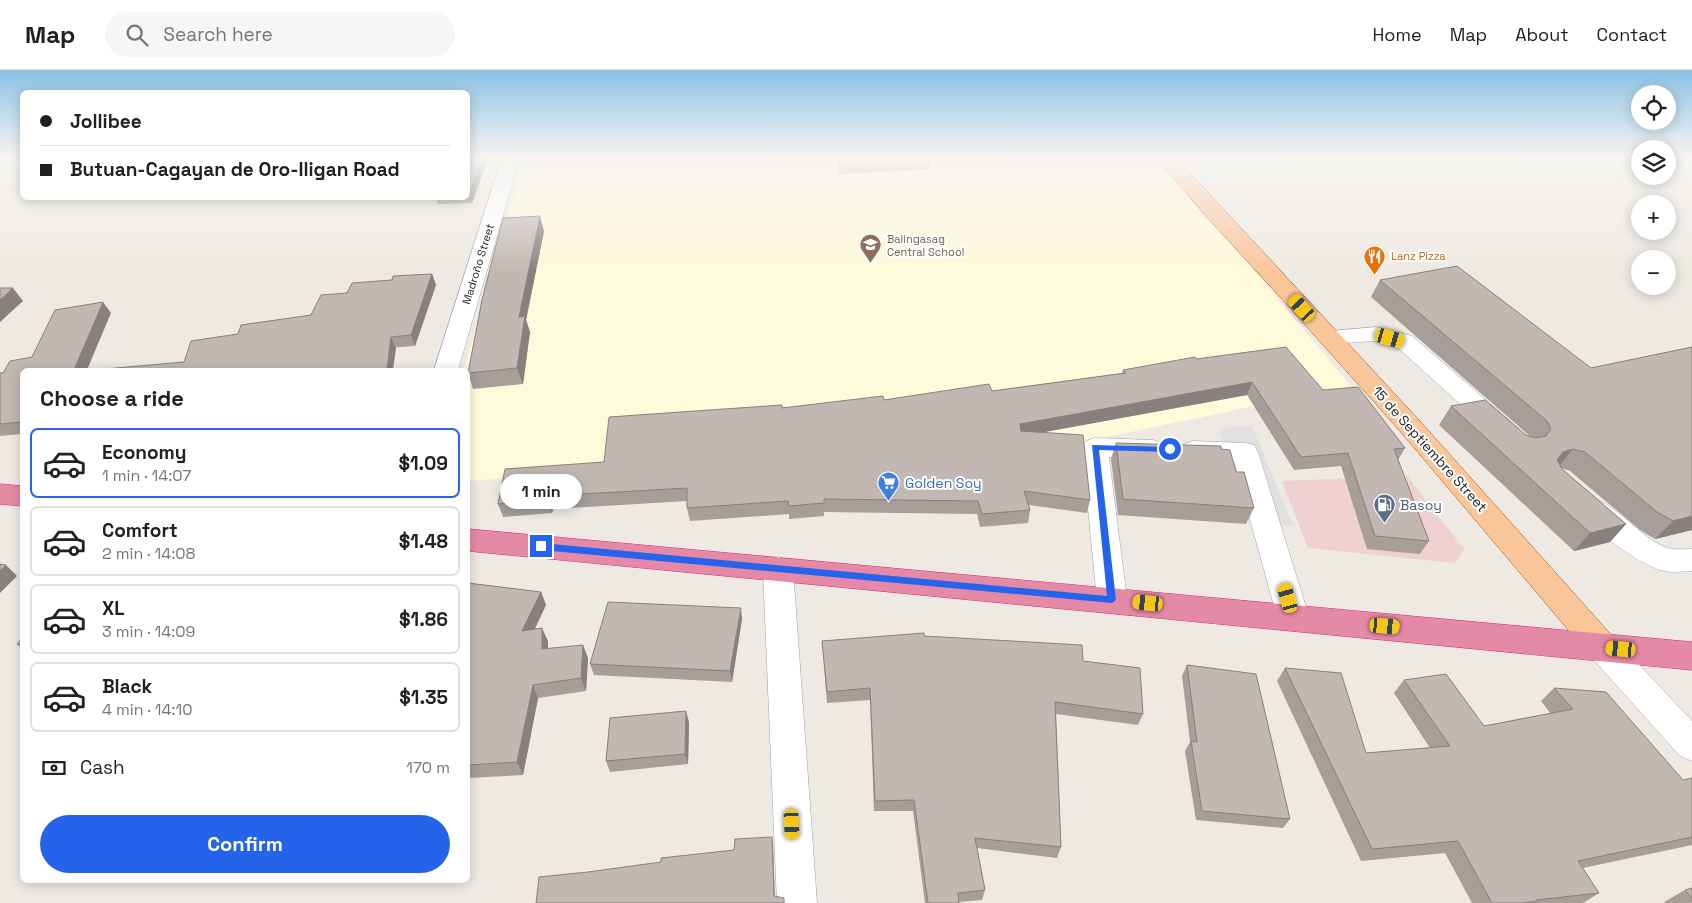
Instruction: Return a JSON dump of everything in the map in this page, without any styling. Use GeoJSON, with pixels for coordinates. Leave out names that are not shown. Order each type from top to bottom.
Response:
{"type":"FeatureCollection","features":[{"type":"Feature","properties":{"kind":"highway"},"geometry":{"type":"LineString","coordinates":[[0,494],[20,496]]}},
{"type":"Feature","properties":{"kind":"highway"},"geometry":{"type":"LineString","coordinates":[[470,540],[1692,656]]}},
{"type":"Feature","properties":{"kind":"main road","name":"15 de Septiembre Street"},"geometry":{"type":"LineString","coordinates":[[1196,196],[1329,337],[1488,513],[1603,648]]}},
{"type":"Feature","properties":{"kind":"street","name":"Madroño Street"},"geometry":{"type":"LineString","coordinates":[[447,368],[499,196]]}},
{"type":"Feature","properties":{"kind":"street"},"geometry":{"type":"LineString","coordinates":[[1329,337],[1376,334],[1404,341],[1516,440]]}},
{"type":"Feature","properties":{"kind":"street"},"geometry":{"type":"LineString","coordinates":[[1112,600],[1095,447],[1245,452],[1293,617]]}},
{"type":"Feature","properties":{"kind":"street"},"geometry":{"type":"LineString","coordinates":[[1573,492],[1629,540],[1665,560],[1692,560]]}},
{"type":"Feature","properties":{"kind":"street"},"geometry":{"type":"LineString","coordinates":[[778,569],[797,903]]}},
{"type":"Feature","properties":{"kind":"street","name":"15 de Septiembre Street"},"geometry":{"type":"LineString","coordinates":[[1603,648],[1692,745]]}},
{"type":"Feature","properties":{"kind":"shaded area","name":"Balingasag Central School"},"geometry":{"type":"Polygon","coordinates":[[[513,196],[1192,196],[1351,386],[1082,442],[927,449],[470,481],[470,368],[465,368],[513,196]]]}},
{"type":"Feature","properties":{"kind":"shaded area"},"geometry":{"type":"Polygon","coordinates":[[[1252,426],[1293,526],[1249,521],[1219,428],[1252,426]]]}},
{"type":"Feature","properties":{"kind":"shaded area"},"geometry":{"type":"Polygon","coordinates":[[[1407,476],[1464,549],[1455,563],[1308,548],[1282,481],[1407,476]]]}},
{"type":"Feature","properties":{"kind":"building"},"geometry":{"type":"Polygon","coordinates":[[[540,216],[519,317],[525,316],[517,368],[470,373],[469,368],[482,300],[503,218],[540,216]]]}},
{"type":"Feature","properties":{"kind":"building"},"geometry":{"type":"Polygon","coordinates":[[[1457,266],[1591,368],[1692,347],[1692,516],[1673,521],[1657,512],[1585,452],[1573,449],[1563,452],[1557,460],[1562,469],[1626,524],[1590,533],[1451,406],[1485,400],[1526,435],[1536,438],[1546,436],[1551,429],[1547,421],[1380,280],[1457,266]]]}},
{"type":"Feature","properties":{"kind":"building"},"geometry":{"type":"Polygon","coordinates":[[[432,274],[411,335],[391,337],[387,368],[116,368],[184,362],[191,341],[238,334],[241,325],[311,315],[321,295],[347,293],[352,283],[392,280],[393,276],[432,274]]]}},
{"type":"Feature","properties":{"kind":"building"},"geometry":{"type":"Polygon","coordinates":[[[0,288],[13,288],[0,300],[0,288]]]}},
{"type":"Feature","properties":{"kind":"building"},"geometry":{"type":"Polygon","coordinates":[[[103,302],[75,368],[20,368],[20,422],[0,424],[0,373],[3,373],[10,361],[32,357],[55,310],[103,302]]]}},
{"type":"Feature","properties":{"kind":"building"},"geometry":{"type":"Polygon","coordinates":[[[1286,347],[1323,390],[1358,387],[1405,448],[1394,449],[1429,541],[1375,536],[1348,453],[1301,457],[1252,382],[1020,424],[1021,431],[1083,435],[1090,500],[1024,491],[1030,510],[982,514],[978,501],[824,499],[824,503],[789,506],[788,501],[687,508],[687,488],[548,496],[548,500],[498,504],[505,469],[604,462],[609,417],[782,405],[782,408],[883,396],[884,400],[989,384],[992,391],[1126,373],[1123,370],[1195,357],[1196,359],[1286,347]]]}},
{"type":"Feature","properties":{"kind":"building"},"geometry":{"type":"Polygon","coordinates":[[[1116,443],[1221,446],[1221,449],[1230,450],[1236,472],[1244,472],[1254,508],[1123,499],[1116,443]]]}},
{"type":"Feature","properties":{"kind":"building"},"geometry":{"type":"Polygon","coordinates":[[[0,564],[6,565],[0,571],[0,564]]]}},
{"type":"Feature","properties":{"kind":"building"},"geometry":{"type":"Polygon","coordinates":[[[470,583],[541,592],[522,631],[542,628],[542,649],[583,645],[581,678],[533,685],[517,762],[470,765],[470,583]]]}},
{"type":"Feature","properties":{"kind":"building"},"geometry":{"type":"Polygon","coordinates":[[[608,602],[741,608],[730,671],[590,664],[608,602]]]}},
{"type":"Feature","properties":{"kind":"building"},"geometry":{"type":"Polygon","coordinates":[[[924,633],[924,636],[1082,645],[1083,661],[1140,668],[1143,714],[1055,702],[1061,847],[975,838],[985,890],[958,893],[959,903],[928,903],[914,800],[875,801],[870,688],[827,692],[822,641],[924,633]]]}},
{"type":"Feature","properties":{"kind":"building"},"geometry":{"type":"Polygon","coordinates":[[[1187,665],[1256,674],[1290,819],[1202,811],[1191,741],[1197,742],[1187,665]]]}},
{"type":"Feature","properties":{"kind":"building"},"geometry":{"type":"Polygon","coordinates":[[[1285,668],[1341,673],[1366,753],[1450,746],[1404,680],[1446,674],[1484,726],[1573,709],[1554,688],[1606,692],[1683,780],[1692,778],[1692,837],[1578,861],[1599,893],[1522,903],[1492,903],[1458,841],[1372,849],[1285,668]]]}},
{"type":"Feature","properties":{"kind":"building"},"geometry":{"type":"Polygon","coordinates":[[[686,711],[685,754],[606,761],[610,718],[686,711]]]}},
{"type":"Feature","properties":{"kind":"building"},"geometry":{"type":"Polygon","coordinates":[[[772,837],[774,896],[784,898],[784,903],[536,903],[539,877],[661,862],[661,858],[734,850],[735,839],[772,837]]]}},
{"type":"Feature","properties":{"kind":"building"},"geometry":{"type":"Polygon","coordinates":[[[1692,888],[1692,898],[1685,890],[1692,888]]]}},
{"type":"Feature","properties":{"kind":"place","name":"Balingasag Central School"},"geometry":{"type":"Point","coordinates":[871,264]}},
{"type":"Feature","properties":{"kind":"place","name":"Lanz Pizza"},"geometry":{"type":"Point","coordinates":[1375,275]}},
{"type":"Feature","properties":{"kind":"place","name":"Golden Soy"},"geometry":{"type":"Point","coordinates":[889,502]}},
{"type":"Feature","properties":{"kind":"place","name":"Basoy"},"geometry":{"type":"Point","coordinates":[1384,524]}},
{"type":"Feature","properties":{"kind":"route"},"geometry":{"type":"LineString","coordinates":[[541,546],[1112,600],[1095,447],[1170,449]]}}]}
